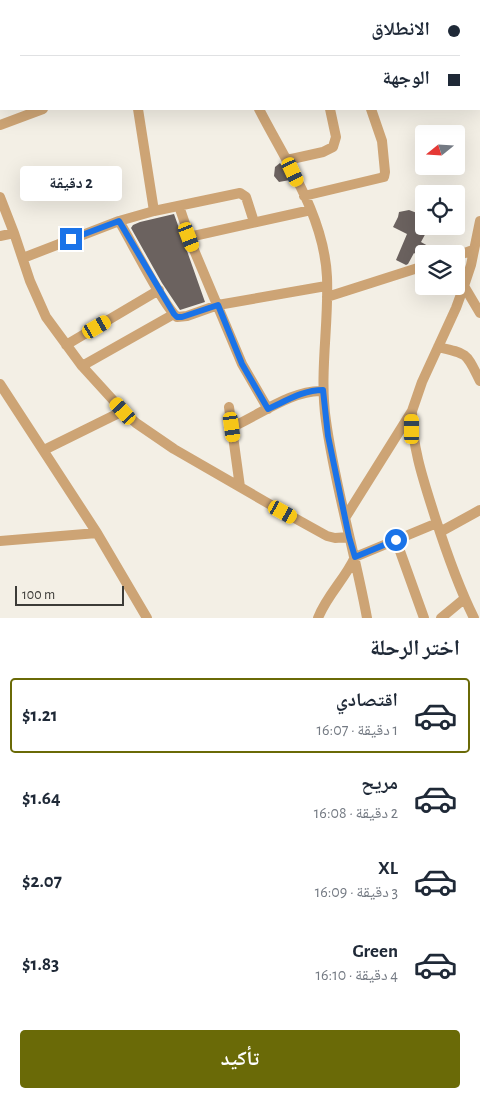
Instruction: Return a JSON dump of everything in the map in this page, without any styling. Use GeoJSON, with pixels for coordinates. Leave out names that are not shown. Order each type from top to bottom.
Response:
{"type":"FeatureCollection","features":[{"type":"Feature","properties":{"kind":"street"},"geometry":{"type":"LineString","coordinates":[[0,125],[40,110]]}},
{"type":"Feature","properties":{"kind":"street"},"geometry":{"type":"LineString","coordinates":[[138,110],[154,211]]}},
{"type":"Feature","properties":{"kind":"street"},"geometry":{"type":"LineString","coordinates":[[260,110],[287,160],[311,210],[323,253],[326,286],[323,390],[328,436],[367,618]]}},
{"type":"Feature","properties":{"kind":"street"},"geometry":{"type":"LineString","coordinates":[[287,160],[324,152],[333,147],[336,137],[330,110]]}},
{"type":"Feature","properties":{"kind":"street"},"geometry":{"type":"LineString","coordinates":[[304,196],[384,177],[382,141],[371,110]]}},
{"type":"Feature","properties":{"kind":"street"},"geometry":{"type":"LineString","coordinates":[[23,258],[119,221],[154,211],[240,193],[246,197],[254,222]]}},
{"type":"Feature","properties":{"kind":"street"},"geometry":{"type":"LineString","coordinates":[[0,198],[38,301],[46,317],[82,366],[123,411],[160,440],[327,536],[336,538],[349,537]]}},
{"type":"Feature","properties":{"kind":"street"},"geometry":{"type":"LineString","coordinates":[[179,206],[189,237],[242,364],[268,409]]}},
{"type":"Feature","properties":{"kind":"street"},"geometry":{"type":"LineString","coordinates":[[189,237],[311,210]]}},
{"type":"Feature","properties":{"kind":"street"},"geometry":{"type":"LineString","coordinates":[[119,221],[177,317],[218,305],[326,286]]}},
{"type":"Feature","properties":{"kind":"street"},"geometry":{"type":"LineString","coordinates":[[465,282],[480,221]]}},
{"type":"Feature","properties":{"kind":"street"},"geometry":{"type":"LineString","coordinates":[[0,236],[14,232]]}},
{"type":"Feature","properties":{"kind":"street"},"geometry":{"type":"LineString","coordinates":[[465,253],[474,250]]}},
{"type":"Feature","properties":{"kind":"street"},"geometry":{"type":"LineString","coordinates":[[326,297],[415,269]]}},
{"type":"Feature","properties":{"kind":"street"},"geometry":{"type":"LineString","coordinates":[[465,288],[480,313]]}},
{"type":"Feature","properties":{"kind":"street"},"geometry":{"type":"LineString","coordinates":[[66,345],[159,290]]}},
{"type":"Feature","properties":{"kind":"street"},"geometry":{"type":"LineString","coordinates":[[345,518],[412,411],[422,382],[460,295]]}},
{"type":"Feature","properties":{"kind":"street"},"geometry":{"type":"LineString","coordinates":[[82,366],[174,314]]}},
{"type":"Feature","properties":{"kind":"street"},"geometry":{"type":"LineString","coordinates":[[438,346],[460,352],[466,356],[480,381]]}},
{"type":"Feature","properties":{"kind":"street"},"geometry":{"type":"LineString","coordinates":[[232,427],[298,395],[323,390]]}},
{"type":"Feature","properties":{"kind":"street"},"geometry":{"type":"LineString","coordinates":[[2,391],[44,450],[98,533],[148,618]]}},
{"type":"Feature","properties":{"kind":"street"},"geometry":{"type":"LineString","coordinates":[[229,407],[240,487]]}},
{"type":"Feature","properties":{"kind":"street"},"geometry":{"type":"LineString","coordinates":[[44,450],[123,411]]}},
{"type":"Feature","properties":{"kind":"street"},"geometry":{"type":"LineString","coordinates":[[412,411],[414,444],[439,527],[464,598],[474,618]]}},
{"type":"Feature","properties":{"kind":"street"},"geometry":{"type":"LineString","coordinates":[[318,618],[326,602],[349,570],[355,557],[480,510]]}},
{"type":"Feature","properties":{"kind":"street"},"geometry":{"type":"LineString","coordinates":[[0,541],[98,533]]}},
{"type":"Feature","properties":{"kind":"street"},"geometry":{"type":"LineString","coordinates":[[396,540],[424,618]]}},
{"type":"Feature","properties":{"kind":"street"},"geometry":{"type":"LineString","coordinates":[[441,618],[464,598]]}},
{"type":"Feature","properties":{"kind":"building"},"geometry":{"type":"Polygon","coordinates":[[[280,163],[290,180],[279,182],[274,176],[275,167],[280,163]]]}},
{"type":"Feature","properties":{"kind":"building"},"geometry":{"type":"Polygon","coordinates":[[[409,210],[415,212],[415,235],[425,235],[421,242],[426,245],[415,245],[415,254],[406,265],[396,260],[407,234],[393,227],[399,212],[409,210]]]}},
{"type":"Feature","properties":{"kind":"building"},"geometry":{"type":"Polygon","coordinates":[[[174,214],[205,302],[180,310],[162,283],[131,228],[140,222],[174,214]]]}},
{"type":"Feature","properties":{"kind":"route"},"geometry":{"type":"LineString","coordinates":[[71,239],[119,221],[177,317],[187,316],[218,305],[242,364],[268,409],[305,392],[323,390],[328,436],[349,537],[355,557],[396,540]]}}]}
